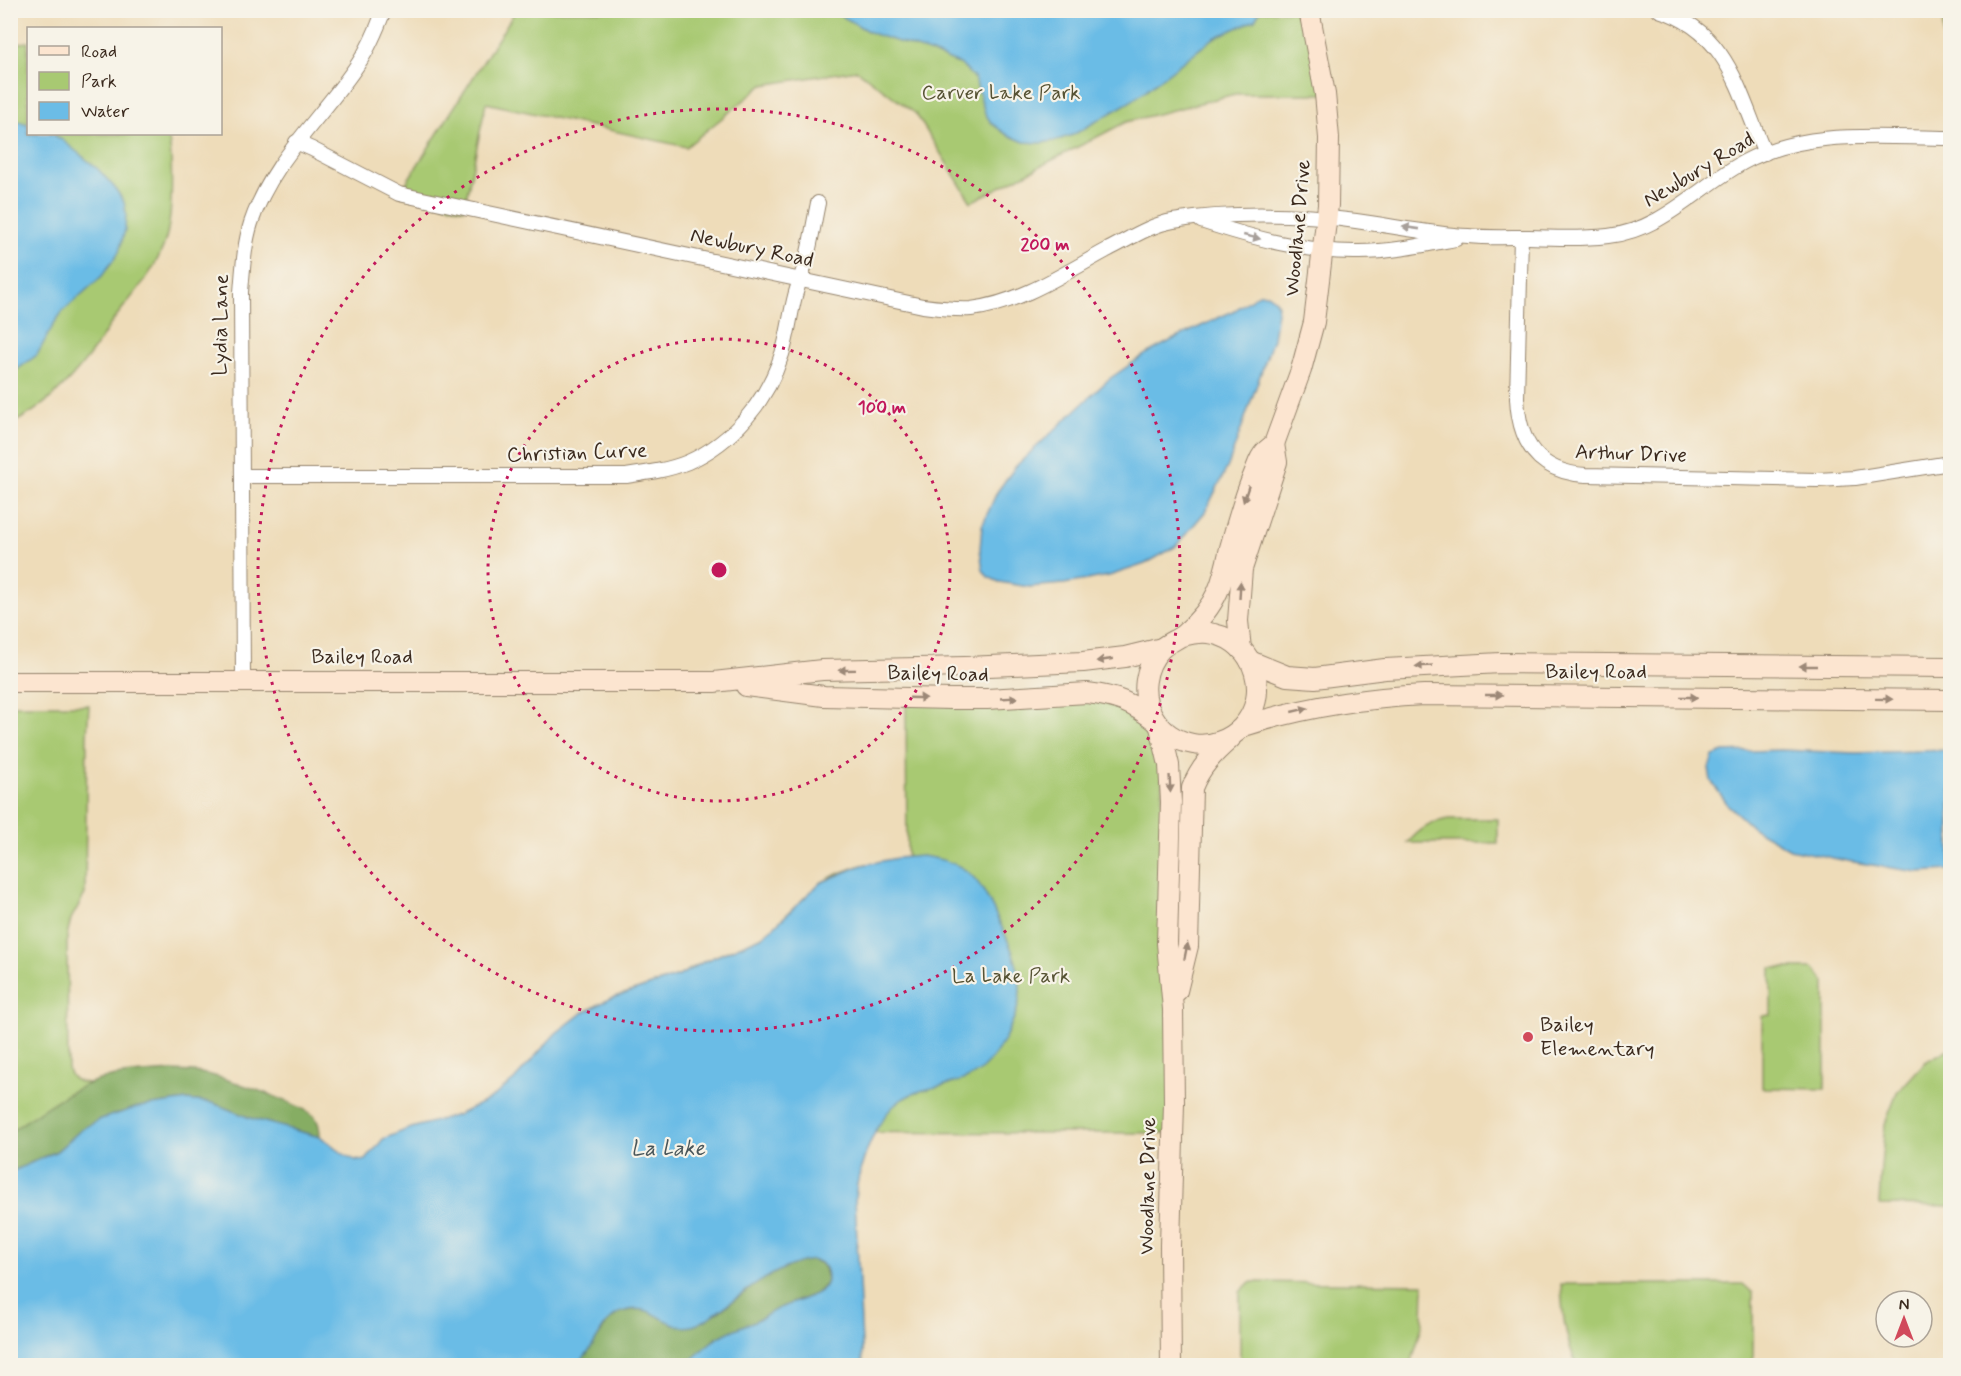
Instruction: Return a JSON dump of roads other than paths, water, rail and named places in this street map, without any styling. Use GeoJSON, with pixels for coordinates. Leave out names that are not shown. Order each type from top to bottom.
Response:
{"type":"FeatureCollection","features":[{"type":"Feature","properties":{"kind":"main road","name":"Woodlane Drive"},"geometry":{"type":"LineString","coordinates":[[1246,655],[1238,621],[1242,569],[1277,462],[1274,444],[1309,345],[1314,322],[1326,218],[1329,171],[1325,94],[1309,10]]}},
{"type":"Feature","properties":{"kind":"main road","name":"Woodlane Drive"},"geometry":{"type":"LineString","coordinates":[[1182,636],[1205,612],[1218,591],[1250,485],[1262,454],[1274,444]]}},
{"type":"Feature","properties":{"kind":"main road"},"geometry":{"type":"LineString","coordinates":[[1197,632],[1228,639],[1246,655],[1257,680],[1257,701],[1252,714],[1241,728],[1227,739],[1213,744],[1198,745],[1178,739],[1158,724],[1146,701],[1146,678],[1155,657],[1162,648],[1182,636],[1197,632]]}},
{"type":"Feature","properties":{"kind":"main road","name":"Bailey Road"},"geometry":{"type":"LineString","coordinates":[[10,682],[714,682],[822,670],[1083,662],[1125,657],[1162,648]]}},
{"type":"Feature","properties":{"kind":"main road","name":"Bailey Road"},"geometry":{"type":"LineString","coordinates":[[1246,655],[1287,676],[1316,678],[1414,666],[1501,663],[1950,667]]}},
{"type":"Feature","properties":{"kind":"main road","name":"Bailey Road"},"geometry":{"type":"LineString","coordinates":[[714,682],[824,696],[987,699],[1093,694],[1117,698],[1128,703],[1158,724]]}},
{"type":"Feature","properties":{"kind":"main road","name":"Bailey Road"},"geometry":{"type":"LineString","coordinates":[[1241,728],[1287,713],[1350,700],[1424,695],[1950,700]]}},
{"type":"Feature","properties":{"kind":"main road","name":"Woodlane Drive"},"geometry":{"type":"LineString","coordinates":[[1158,724],[1167,753],[1170,782],[1167,943],[1173,1009],[1174,1103],[1170,1245],[1172,1365]]}},
{"type":"Feature","properties":{"kind":"main road","name":"Woodlane Drive"},"geometry":{"type":"LineString","coordinates":[[1173,1009],[1188,946],[1192,788],[1205,763],[1241,728]]}},
{"type":"Feature","properties":{"kind":"street","name":"Lydia Lane"},"geometry":{"type":"LineString","coordinates":[[243,681],[242,292],[246,244],[261,198],[275,172],[358,64],[370,45],[384,10]]}},
{"type":"Feature","properties":{"kind":"street"},"geometry":{"type":"LineString","coordinates":[[1659,10],[1692,25],[1720,51],[1765,153]]}},
{"type":"Feature","properties":{"kind":"street","name":"Newbury Road"},"geometry":{"type":"LineString","coordinates":[[296,142],[399,194],[923,306],[970,309],[1021,296],[1154,227],[1172,222],[1252,214],[1352,220],[1468,236],[1590,238],[1613,236],[1635,231],[1660,220],[1731,171],[1765,153],[1792,144],[1825,138],[1950,138]]}},
{"type":"Feature","properties":{"kind":"street","name":"Christian Curve"},"geometry":{"type":"LineString","coordinates":[[242,476],[626,476],[650,473],[679,465],[711,449],[734,431],[761,400],[775,374],[806,262],[818,203]]}},
{"type":"Feature","properties":{"kind":"street","name":"Newbury Road"},"geometry":{"type":"LineString","coordinates":[[1196,220],[1249,237],[1322,250],[1370,252],[1468,236]]}},
{"type":"Feature","properties":{"kind":"street","name":"Arthur Drive"},"geometry":{"type":"LineString","coordinates":[[1521,237],[1516,398],[1518,415],[1520,427],[1528,443],[1537,456],[1550,465],[1568,473],[1586,475],[1817,480],[1855,478],[1950,463]]}},
{"type":"Feature","properties":{"kind":"water"},"geometry":{"type":"Polygon","coordinates":[[[833,11],[1260,11],[1255,20],[1214,38],[1133,100],[1073,135],[1041,143],[1024,142],[1006,134],[991,123],[985,113],[975,79],[961,65],[871,33],[833,11]]]}},
{"type":"Feature","properties":{"kind":"water"},"geometry":{"type":"Polygon","coordinates":[[[11,119],[27,124],[27,135],[54,135],[61,139],[98,169],[124,202],[126,213],[125,230],[119,252],[102,276],[64,310],[37,355],[11,374],[11,119]]]}},
{"type":"Feature","properties":{"kind":"water"},"geometry":{"type":"Polygon","coordinates":[[[1259,294],[1267,294],[1278,305],[1273,339],[1228,466],[1205,512],[1175,547],[1145,564],[1109,576],[1064,584],[1029,587],[999,582],[988,577],[983,570],[980,549],[982,526],[997,492],[1016,466],[1109,379],[1146,354],[1235,310],[1259,294]]]}},
{"type":"Feature","properties":{"kind":"water"},"geometry":{"type":"Polygon","coordinates":[[[1780,750],[1856,753],[1950,750],[1950,870],[1918,872],[1790,849],[1753,828],[1728,805],[1711,781],[1709,768],[1713,756],[1724,752],[1780,750]]]}},
{"type":"Feature","properties":{"kind":"water","name":"La Lake"},"geometry":{"type":"Polygon","coordinates":[[[922,856],[950,862],[976,880],[1011,947],[1018,971],[1020,994],[1015,1015],[1004,1040],[985,1066],[962,1081],[918,1092],[901,1100],[883,1118],[864,1157],[855,1197],[863,1365],[686,1365],[718,1337],[820,1291],[827,1282],[826,1270],[822,1264],[810,1261],[795,1264],[767,1277],[711,1317],[692,1326],[683,1327],[641,1310],[631,1309],[619,1313],[608,1322],[587,1354],[570,1365],[11,1365],[11,1172],[57,1151],[82,1129],[101,1119],[139,1107],[187,1100],[213,1103],[250,1118],[320,1137],[354,1160],[366,1160],[383,1139],[457,1115],[490,1099],[514,1080],[556,1033],[581,1014],[609,999],[679,976],[705,961],[761,937],[820,883],[862,865],[922,856]]]}},
{"type":"Feature","properties":{"kind":"place","name":"Bailey Elementary"},"geometry":{"type":"Point","coordinates":[1528,1037]}},
{"type":"Feature","properties":{"kind":"park label","name":"Carver Lake Park"},"geometry":{"type":"Point","coordinates":[1001,93]}},
{"type":"Feature","properties":{"kind":"park label","name":"La Lake Park"},"geometry":{"type":"Point","coordinates":[1011,976]}}]}
